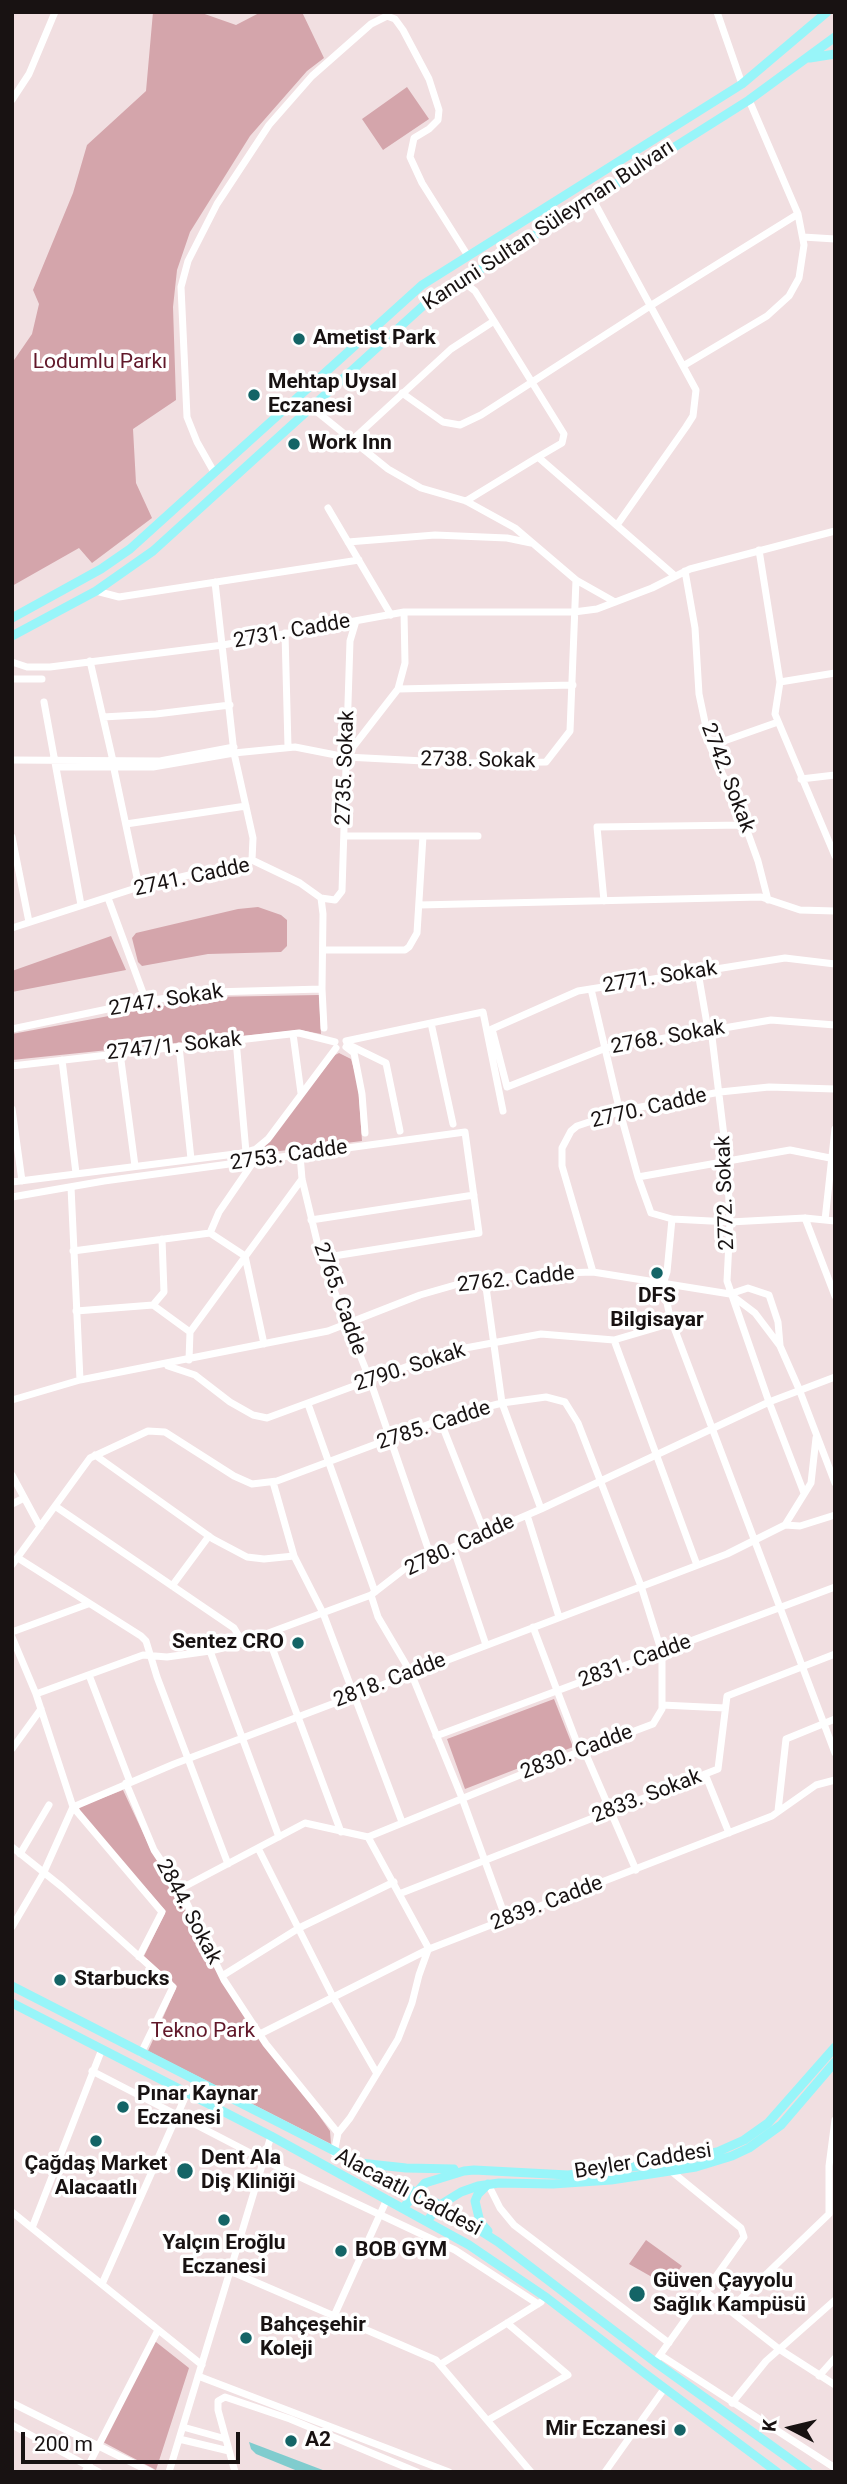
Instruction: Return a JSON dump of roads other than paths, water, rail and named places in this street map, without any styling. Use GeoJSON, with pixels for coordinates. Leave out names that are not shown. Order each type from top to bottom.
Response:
{"type":"FeatureCollection","features":[{"type":"Feature","properties":{"kind":"main road","name":"Kanuni Sultan Süleyman Bulvarı"},"geometry":{"type":"LineString","coordinates":[[12,618],[116,559],[149,533],[408,297],[468,256],[742,84],[827,12]]}},
{"type":"Feature","properties":{"kind":"main road"},"geometry":{"type":"LineString","coordinates":[[818,20],[835,20]]}},
{"type":"Feature","properties":{"kind":"main road","name":"Kanuni Sultan Süleyman Bulvarı"},"geometry":{"type":"LineString","coordinates":[[12,636],[96,590],[153,551],[424,305],[749,100],[835,37]]}},
{"type":"Feature","properties":{"kind":"main road"},"geometry":{"type":"LineString","coordinates":[[802,61],[827,53],[835,54]]}},
{"type":"Feature","properties":{"kind":"main road","name":"Alacaatlı Caddesi"},"geometry":{"type":"LineString","coordinates":[[12,1986],[440,2205],[498,2242],[808,2472]]}},
{"type":"Feature","properties":{"kind":"main road","name":"Alacaatlı Caddesi"},"geometry":{"type":"LineString","coordinates":[[12,2003],[271,2136],[469,2245],[547,2298],[777,2472]]}},
{"type":"Feature","properties":{"kind":"main road","name":"Beyler Caddesi"},"geometry":{"type":"LineString","coordinates":[[415,2192],[433,2179],[474,2170],[568,2175],[679,2161],[717,2152],[744,2140],[768,2123],[835,2047]]}},
{"type":"Feature","properties":{"kind":"main road","name":"Beyler Caddesi"},"geometry":{"type":"LineString","coordinates":[[440,2205],[461,2192],[488,2184],[566,2184],[714,2163],[749,2148],[765,2137],[795,2110],[835,2063]]}},
{"type":"Feature","properties":{"kind":"main road"},"geometry":{"type":"LineString","coordinates":[[352,2161],[405,2168],[474,2170]]}},
{"type":"Feature","properties":{"kind":"main road"},"geometry":{"type":"LineString","coordinates":[[488,2184],[475,2201],[476,2212],[480,2222],[498,2242]]}},
{"type":"Feature","properties":{"kind":"main road"},"geometry":{"type":"LineString","coordinates":[[403,2208],[415,2192]]}},
{"type":"Feature","properties":{"kind":"main road"},"geometry":{"type":"LineString","coordinates":[[427,2221],[440,2205]]}},
{"type":"Feature","properties":{"kind":"street"},"geometry":{"type":"LineString","coordinates":[[12,100],[29,74],[55,12]]}},
{"type":"Feature","properties":{"kind":"street"},"geometry":{"type":"LineString","coordinates":[[717,12],[742,84]]}},
{"type":"Feature","properties":{"kind":"street"},"geometry":{"type":"LineString","coordinates":[[214,472],[187,417],[181,287],[188,261],[216,204],[269,125],[312,76],[371,24],[390,14],[403,30],[429,79],[439,110],[438,120],[414,138],[410,157],[422,183],[468,256]]}},
{"type":"Feature","properties":{"kind":"street"},"geometry":{"type":"LineString","coordinates":[[682,366],[767,316],[789,296],[799,278],[804,245],[799,214],[749,100]]}},
{"type":"Feature","properties":{"kind":"street"},"geometry":{"type":"LineString","coordinates":[[592,198],[695,390],[692,416],[617,525]]}},
{"type":"Feature","properties":{"kind":"street"},"geometry":{"type":"LineString","coordinates":[[402,393],[443,422],[460,425],[481,415],[799,214]]}},
{"type":"Feature","properties":{"kind":"street"},"geometry":{"type":"LineString","coordinates":[[803,237],[835,239]]}},
{"type":"Feature","properties":{"kind":"street"},"geometry":{"type":"LineString","coordinates":[[461,280],[475,291],[564,434],[562,443],[466,501]]}},
{"type":"Feature","properties":{"kind":"street"},"geometry":{"type":"LineString","coordinates":[[351,441],[451,349],[494,321]]}},
{"type":"Feature","properties":{"kind":"street"},"geometry":{"type":"LineString","coordinates":[[311,407],[388,469],[421,488],[466,501],[515,528],[576,580],[615,602]]}},
{"type":"Feature","properties":{"kind":"street"},"geometry":{"type":"LineString","coordinates":[[538,457],[675,576]]}},
{"type":"Feature","properties":{"kind":"street"},"geometry":{"type":"LineString","coordinates":[[328,508],[391,615]]}},
{"type":"Feature","properties":{"kind":"street","name":"2731. Cadde"},"geometry":{"type":"LineString","coordinates":[[12,662],[27,667],[50,667],[223,645],[404,612],[574,612],[597,609],[685,571],[835,531]]}},
{"type":"Feature","properties":{"kind":"street"},"geometry":{"type":"LineString","coordinates":[[348,542],[435,535],[507,538],[532,543]]}},
{"type":"Feature","properties":{"kind":"street"},"geometry":{"type":"LineString","coordinates":[[760,550],[780,682],[775,714],[832,842],[835,856]]}},
{"type":"Feature","properties":{"kind":"street"},"geometry":{"type":"LineString","coordinates":[[96,590],[119,597],[359,560]]}},
{"type":"Feature","properties":{"kind":"street","name":"2742. Sokak"},"geometry":{"type":"LineString","coordinates":[[685,571],[696,638],[699,694],[710,746],[745,825],[768,900]]}},
{"type":"Feature","properties":{"kind":"street","name":"2738. Sokak"},"geometry":{"type":"LineString","coordinates":[[346,757],[463,763],[545,762],[570,731],[576,580]]}},
{"type":"Feature","properties":{"kind":"street"},"geometry":{"type":"LineString","coordinates":[[215,582],[234,750],[253,838],[252,860]]}},
{"type":"Feature","properties":{"kind":"street"},"geometry":{"type":"LineString","coordinates":[[12,760],[56,764],[166,766],[234,750],[288,747],[346,757],[398,689],[405,663],[404,612]]}},
{"type":"Feature","properties":{"kind":"street","name":"2735. Sokak"},"geometry":{"type":"LineString","coordinates":[[321,898],[335,900],[342,891],[350,641],[356,621]]}},
{"type":"Feature","properties":{"kind":"street"},"geometry":{"type":"LineString","coordinates":[[285,634],[288,747]]}},
{"type":"Feature","properties":{"kind":"street"},"geometry":{"type":"LineString","coordinates":[[90,661],[139,887]]}},
{"type":"Feature","properties":{"kind":"street"},"geometry":{"type":"LineString","coordinates":[[780,682],[835,673]]}},
{"type":"Feature","properties":{"kind":"street"},"geometry":{"type":"LineString","coordinates":[[12,679],[41,679]]}},
{"type":"Feature","properties":{"kind":"street"},"geometry":{"type":"LineString","coordinates":[[398,689],[573,685]]}},
{"type":"Feature","properties":{"kind":"street"},"geometry":{"type":"LineString","coordinates":[[44,702],[81,905]]}},
{"type":"Feature","properties":{"kind":"street"},"geometry":{"type":"LineString","coordinates":[[103,716],[156,715],[230,705]]}},
{"type":"Feature","properties":{"kind":"street"},"geometry":{"type":"LineString","coordinates":[[710,746],[778,722]]}},
{"type":"Feature","properties":{"kind":"street"},"geometry":{"type":"LineString","coordinates":[[802,779],[835,775]]}},
{"type":"Feature","properties":{"kind":"street"},"geometry":{"type":"LineString","coordinates":[[126,824],[246,806]]}},
{"type":"Feature","properties":{"kind":"street"},"geometry":{"type":"LineString","coordinates":[[604,901],[597,827],[745,825]]}},
{"type":"Feature","properties":{"kind":"street"},"geometry":{"type":"LineString","coordinates":[[344,836],[478,836]]}},
{"type":"Feature","properties":{"kind":"street"},"geometry":{"type":"LineString","coordinates":[[323,950],[405,950],[417,933],[424,836]]}},
{"type":"Feature","properties":{"kind":"street"},"geometry":{"type":"LineString","coordinates":[[12,837],[15,863],[29,922]]}},
{"type":"Feature","properties":{"kind":"street","name":"2741. Cadde"},"geometry":{"type":"LineString","coordinates":[[12,928],[139,887],[252,860],[300,883],[321,898]]}},
{"type":"Feature","properties":{"kind":"street"},"geometry":{"type":"LineString","coordinates":[[419,905],[761,897],[800,910],[835,911]]}},
{"type":"Feature","properties":{"kind":"street"},"geometry":{"type":"LineString","coordinates":[[108,898],[146,1002]]}},
{"type":"Feature","properties":{"kind":"street"},"geometry":{"type":"LineString","coordinates":[[321,898],[324,1028]]}},
{"type":"Feature","properties":{"kind":"street","name":"2771. Sokak"},"geometry":{"type":"LineString","coordinates":[[507,1087],[492,1029],[578,991],[785,958],[835,964]]}},
{"type":"Feature","properties":{"kind":"street","name":"2772. Sokak"},"geometry":{"type":"LineString","coordinates":[[704,970],[699,978],[720,1092],[727,1161],[730,1222],[727,1281],[804,1493]]}},
{"type":"Feature","properties":{"kind":"street","name":"2747. Sokak"},"geometry":{"type":"LineString","coordinates":[[12,1029],[146,1002],[212,992],[322,989]]}},
{"type":"Feature","properties":{"kind":"street"},"geometry":{"type":"LineString","coordinates":[[591,989],[620,1112],[651,1213],[673,1219],[730,1222],[805,1218],[835,1221]]}},
{"type":"Feature","properties":{"kind":"street","name":"2747/1. Sokak"},"geometry":{"type":"LineString","coordinates":[[12,1066],[293,1034],[336,1045],[340,1038],[346,1044],[483,1013],[503,1111]]}},
{"type":"Feature","properties":{"kind":"street","name":"2768. Sokak"},"geometry":{"type":"LineString","coordinates":[[507,1087],[606,1048],[771,1020],[835,1025]]}},
{"type":"Feature","properties":{"kind":"street"},"geometry":{"type":"LineString","coordinates":[[431,1023],[453,1124]]}},
{"type":"Feature","properties":{"kind":"street"},"geometry":{"type":"LineString","coordinates":[[293,1034],[301,1093]]}},
{"type":"Feature","properties":{"kind":"street"},"geometry":{"type":"LineString","coordinates":[[236,1040],[246,1152]]}},
{"type":"Feature","properties":{"kind":"street"},"geometry":{"type":"LineString","coordinates":[[346,1044],[387,1063],[400,1131]]}},
{"type":"Feature","properties":{"kind":"street"},"geometry":{"type":"LineString","coordinates":[[346,1044],[354,1053],[362,1094],[365,1133]]}},
{"type":"Feature","properties":{"kind":"street"},"geometry":{"type":"LineString","coordinates":[[12,1182],[246,1152],[262,1145],[336,1045]]}},
{"type":"Feature","properties":{"kind":"street"},"geometry":{"type":"LineString","coordinates":[[179,1046],[191,1159]]}},
{"type":"Feature","properties":{"kind":"street"},"geometry":{"type":"LineString","coordinates":[[120,1053],[135,1166]]}},
{"type":"Feature","properties":{"kind":"street"},"geometry":{"type":"LineString","coordinates":[[62,1060],[76,1173]]}},
{"type":"Feature","properties":{"kind":"street","name":"2770. Cadde"},"geometry":{"type":"LineString","coordinates":[[593,1272],[562,1166],[562,1148],[571,1131],[578,1126],[620,1112],[720,1092],[769,1087],[835,1090]]}},
{"type":"Feature","properties":{"kind":"street"},"geometry":{"type":"LineString","coordinates":[[12,1109],[22,1181]]}},
{"type":"Feature","properties":{"kind":"street"},"geometry":{"type":"LineString","coordinates":[[825,1220],[835,1129]]}},
{"type":"Feature","properties":{"kind":"street","name":"2753. Cadde"},"geometry":{"type":"LineString","coordinates":[[12,1197],[466,1132],[479,1233],[321,1258]]}},
{"type":"Feature","properties":{"kind":"street"},"geometry":{"type":"LineString","coordinates":[[638,1177],[790,1150],[833,1159]]}},
{"type":"Feature","properties":{"kind":"street","name":"2765. Cadde"},"geometry":{"type":"LineString","coordinates":[[300,1156],[302,1179],[321,1258],[370,1380],[431,1557]]}},
{"type":"Feature","properties":{"kind":"street"},"geometry":{"type":"LineString","coordinates":[[210,1233],[219,1212],[254,1161]]}},
{"type":"Feature","properties":{"kind":"street"},"geometry":{"type":"LineString","coordinates":[[189,1360],[190,1332],[302,1179]]}},
{"type":"Feature","properties":{"kind":"street"},"geometry":{"type":"LineString","coordinates":[[71,1187],[80,1380]]}},
{"type":"Feature","properties":{"kind":"street"},"geometry":{"type":"LineString","coordinates":[[311,1220],[474,1195]]}},
{"type":"Feature","properties":{"kind":"street"},"geometry":{"type":"LineString","coordinates":[[805,1218],[835,1296]]}},
{"type":"Feature","properties":{"kind":"street"},"geometry":{"type":"LineString","coordinates":[[673,1219],[667,1272],[663,1284],[672,1323],[835,1753]]}},
{"type":"Feature","properties":{"kind":"street"},"geometry":{"type":"LineString","coordinates":[[73,1251],[210,1233],[245,1256],[264,1344]]}},
{"type":"Feature","properties":{"kind":"street"},"geometry":{"type":"LineString","coordinates":[[153,1306],[164,1292],[162,1239]]}},
{"type":"Feature","properties":{"kind":"street","name":"2762. Cadde"},"geometry":{"type":"LineString","coordinates":[[12,1400],[80,1380],[328,1331],[419,1295],[462,1283],[531,1274],[593,1272],[730,1294],[748,1288],[769,1295],[778,1322],[780,1346]]}},
{"type":"Feature","properties":{"kind":"street"},"geometry":{"type":"LineString","coordinates":[[485,1280],[502,1403],[541,1509]]}},
{"type":"Feature","properties":{"kind":"street"},"geometry":{"type":"LineString","coordinates":[[730,1294],[755,1313],[780,1346],[835,1483]]}},
{"type":"Feature","properties":{"kind":"street"},"geometry":{"type":"LineString","coordinates":[[76,1311],[153,1306],[190,1332]]}},
{"type":"Feature","properties":{"kind":"street","name":"2790. Sokak"},"geometry":{"type":"LineString","coordinates":[[164,1364],[195,1375],[230,1402],[253,1415],[267,1418],[449,1351],[541,1334],[614,1340],[672,1323]]}},
{"type":"Feature","properties":{"kind":"street"},"geometry":{"type":"LineString","coordinates":[[614,1340],[698,1565]]}},
{"type":"Feature","properties":{"kind":"street","name":"2780. Cadde"},"geometry":{"type":"LineString","coordinates":[[36,1694],[143,1656],[167,1657],[210,1651],[243,1643],[323,1613],[373,1593],[407,1567],[527,1516],[769,1402],[835,1377]]}},
{"type":"Feature","properties":{"kind":"street","name":"2785. Cadde"},"geometry":{"type":"LineString","coordinates":[[95,1455],[148,1431],[165,1432],[234,1476],[252,1484],[273,1482],[439,1420],[502,1403],[546,1397],[565,1402],[578,1423],[641,1586]]}},
{"type":"Feature","properties":{"kind":"street"},"geometry":{"type":"LineString","coordinates":[[308,1404],[373,1593],[378,1617],[411,1673],[462,1798],[506,1919]]}},
{"type":"Feature","properties":{"kind":"street"},"geometry":{"type":"LineString","coordinates":[[439,1420],[485,1534]]}},
{"type":"Feature","properties":{"kind":"street"},"geometry":{"type":"LineString","coordinates":[[785,1525],[811,1483],[816,1437]]}},
{"type":"Feature","properties":{"kind":"street"},"geometry":{"type":"LineString","coordinates":[[12,1565],[95,1455],[209,1536],[247,1557],[264,1559],[294,1556]]}},
{"type":"Feature","properties":{"kind":"street"},"geometry":{"type":"LineString","coordinates":[[12,1475],[40,1527]]}},
{"type":"Feature","properties":{"kind":"street"},"geometry":{"type":"LineString","coordinates":[[273,1482],[294,1556],[323,1613],[402,1822]]}},
{"type":"Feature","properties":{"kind":"street"},"geometry":{"type":"LineString","coordinates":[[12,1504],[24,1498]]}},
{"type":"Feature","properties":{"kind":"street"},"geometry":{"type":"LineString","coordinates":[[55,1506],[234,1628],[243,1643]]}},
{"type":"Feature","properties":{"kind":"street","name":"2818. Cadde"},"geometry":{"type":"LineString","coordinates":[[73,1807],[187,1759],[698,1565],[785,1525],[800,1526],[835,1515]]}},
{"type":"Feature","properties":{"kind":"street"},"geometry":{"type":"LineString","coordinates":[[527,1516],[559,1617]]}},
{"type":"Feature","properties":{"kind":"street"},"geometry":{"type":"LineString","coordinates":[[172,1586],[209,1536]]}},
{"type":"Feature","properties":{"kind":"street"},"geometry":{"type":"LineString","coordinates":[[453,1547],[486,1645]]}},
{"type":"Feature","properties":{"kind":"street"},"geometry":{"type":"LineString","coordinates":[[18,1558],[146,1641],[187,1759],[228,1864]]}},
{"type":"Feature","properties":{"kind":"street"},"geometry":{"type":"LineString","coordinates":[[641,1586],[662,1653],[662,1705],[725,1707],[727,1696],[835,1654]]}},
{"type":"Feature","properties":{"kind":"street","name":"2831. Cadde"},"geometry":{"type":"LineString","coordinates":[[436,1736],[835,1587]]}},
{"type":"Feature","properties":{"kind":"street"},"geometry":{"type":"LineString","coordinates":[[89,1604],[13,1638],[36,1694],[73,1807],[162,1912],[139,1957]]}},
{"type":"Feature","properties":{"kind":"street"},"geometry":{"type":"LineString","coordinates":[[533,1627],[577,1743],[583,1750],[636,1870]]}},
{"type":"Feature","properties":{"kind":"street"},"geometry":{"type":"LineString","coordinates":[[267,1634],[341,1832]]}},
{"type":"Feature","properties":{"kind":"street"},"geometry":{"type":"LineString","coordinates":[[210,1651],[279,1837]]}},
{"type":"Feature","properties":{"kind":"street","name":"2844. Sokak"},"geometry":{"type":"LineString","coordinates":[[89,1675],[155,1850],[180,1889],[222,1976],[260,2035],[338,2133]]}},
{"type":"Feature","properties":{"kind":"street","name":"2830. Cadde"},"geometry":{"type":"LineString","coordinates":[[369,1837],[653,1724],[662,1705]]}},
{"type":"Feature","properties":{"kind":"street","name":"2833. Sokak"},"geometry":{"type":"LineString","coordinates":[[399,1894],[718,1769],[725,1707]]}},
{"type":"Feature","properties":{"kind":"street"},"geometry":{"type":"LineString","coordinates":[[12,1749],[41,1709]]}},
{"type":"Feature","properties":{"kind":"street"},"geometry":{"type":"LineString","coordinates":[[778,1811],[786,1740],[835,1719]]}},
{"type":"Feature","properties":{"kind":"street"},"geometry":{"type":"LineString","coordinates":[[705,1774],[729,1833]]}},
{"type":"Feature","properties":{"kind":"street","name":"2839. Cadde"},"geometry":{"type":"LineString","coordinates":[[260,2035],[429,1949],[729,1833],[778,1811],[816,1785],[835,1780]]}},
{"type":"Feature","properties":{"kind":"street"},"geometry":{"type":"LineString","coordinates":[[20,1854],[49,1805]]}},
{"type":"Feature","properties":{"kind":"street"},"geometry":{"type":"LineString","coordinates":[[12,1927],[43,1874],[73,1807]]}},
{"type":"Feature","properties":{"kind":"street"},"geometry":{"type":"LineString","coordinates":[[180,1889],[305,1823],[369,1837],[429,1949],[398,2039],[338,2133],[334,2153]]}},
{"type":"Feature","properties":{"kind":"street"},"geometry":{"type":"LineString","coordinates":[[12,1847],[62,1887],[173,1987],[141,2053]]}},
{"type":"Feature","properties":{"kind":"street"},"geometry":{"type":"LineString","coordinates":[[258,1848],[333,1997],[376,2072]]}},
{"type":"Feature","properties":{"kind":"street"},"geometry":{"type":"LineString","coordinates":[[222,1976],[299,1928],[394,1882]]}},
{"type":"Feature","properties":{"kind":"street"},"geometry":{"type":"LineString","coordinates":[[33,2228],[102,2049]]}},
{"type":"Feature","properties":{"kind":"street"},"geometry":{"type":"LineString","coordinates":[[92,2071],[264,2160],[455,2250],[538,2304]]}},
{"type":"Feature","properties":{"kind":"street"},"geometry":{"type":"LineString","coordinates":[[102,2284],[187,2093]]}},
{"type":"Feature","properties":{"kind":"street"},"geometry":{"type":"LineString","coordinates":[[729,2310],[832,2215],[829,2166],[835,2120]]}},
{"type":"Feature","properties":{"kind":"street"},"geometry":{"type":"LineString","coordinates":[[169,2472],[271,2136]]}},
{"type":"Feature","properties":{"kind":"street"},"geometry":{"type":"LineString","coordinates":[[671,2171],[741,2228],[744,2234],[743,2241],[658,2359],[835,2468]]}},
{"type":"Feature","properties":{"kind":"street"},"geometry":{"type":"LineString","coordinates":[[488,2184],[500,2208],[514,2225],[669,2343]]}},
{"type":"Feature","properties":{"kind":"street"},"geometry":{"type":"LineString","coordinates":[[334,2316],[387,2199]]}},
{"type":"Feature","properties":{"kind":"street"},"geometry":{"type":"LineString","coordinates":[[12,2212],[202,2365]]}},
{"type":"Feature","properties":{"kind":"street"},"geometry":{"type":"LineString","coordinates":[[230,2271],[431,2357],[441,2364],[531,2472]]}},
{"type":"Feature","properties":{"kind":"street"},"geometry":{"type":"LineString","coordinates":[[706,2292],[779,2350],[835,2385]]}},
{"type":"Feature","properties":{"kind":"street"},"geometry":{"type":"LineString","coordinates":[[441,2364],[547,2298]]}},
{"type":"Feature","properties":{"kind":"street"},"geometry":{"type":"LineString","coordinates":[[732,2403],[765,2361],[835,2300]]}},
{"type":"Feature","properties":{"kind":"street"},"geometry":{"type":"LineString","coordinates":[[488,2420],[568,2375],[507,2323]]}},
{"type":"Feature","properties":{"kind":"street"},"geometry":{"type":"LineString","coordinates":[[87,2469],[158,2330]]}},
{"type":"Feature","properties":{"kind":"street"},"geometry":{"type":"LineString","coordinates":[[819,2376],[835,2358]]}},
{"type":"Feature","properties":{"kind":"street"},"geometry":{"type":"LineString","coordinates":[[198,2376],[449,2472]]}},
{"type":"Feature","properties":{"kind":"street"},"geometry":{"type":"LineString","coordinates":[[605,2472],[664,2389]]}},
{"type":"Feature","properties":{"kind":"street"},"geometry":{"type":"LineString","coordinates":[[235,2472],[218,2406],[221,2398],[225,2397],[290,2419],[417,2472]]}},
{"type":"Feature","properties":{"kind":"street"},"geometry":{"type":"LineString","coordinates":[[12,2403],[151,2472]]}},
{"type":"Feature","properties":{"kind":"street"},"geometry":{"type":"LineString","coordinates":[[12,2425],[87,2469],[99,2472]]}},
{"type":"Feature","properties":{"kind":"street"},"geometry":{"type":"LineString","coordinates":[[183,2427],[226,2439]]}},
{"type":"Feature","properties":{"kind":"street"},"geometry":{"type":"LineString","coordinates":[[179,2439],[229,2451]]}},
{"type":"Feature","properties":{"kind":"water"},"geometry":{"type":"Polygon","coordinates":[[[249,2442],[328,2472],[300,2472],[256,2454],[249,2442]]]}},
{"type":"Feature","properties":{"kind":"place","name":"Ametist Park"},"geometry":{"type":"Point","coordinates":[299,339]}},
{"type":"Feature","properties":{"kind":"place","name":"Mehtap Uysal Eczanesi"},"geometry":{"type":"Point","coordinates":[254,395]}},
{"type":"Feature","properties":{"kind":"place","name":"Work Inn"},"geometry":{"type":"Point","coordinates":[294,444]}},
{"type":"Feature","properties":{"kind":"place","name":"DFS Bilgisayar"},"geometry":{"type":"Point","coordinates":[657,1273]}},
{"type":"Feature","properties":{"kind":"place","name":"Sentez CRO"},"geometry":{"type":"Point","coordinates":[298,1643]}},
{"type":"Feature","properties":{"kind":"place","name":"Starbucks"},"geometry":{"type":"Point","coordinates":[60,1980]}},
{"type":"Feature","properties":{"kind":"place","name":"Pınar Kaynar Eczanesi"},"geometry":{"type":"Point","coordinates":[123,2107]}},
{"type":"Feature","properties":{"kind":"place","name":"Çağdaş Market Alacaatlı"},"geometry":{"type":"Point","coordinates":[96,2141]}},
{"type":"Feature","properties":{"kind":"place","name":"Dent Ala Diş Kliniği"},"geometry":{"type":"Point","coordinates":[185,2171]}},
{"type":"Feature","properties":{"kind":"place","name":"Yalçın Eroğlu Eczanesi"},"geometry":{"type":"Point","coordinates":[224,2220]}},
{"type":"Feature","properties":{"kind":"place","name":"BOB GYM"},"geometry":{"type":"Point","coordinates":[341,2251]}},
{"type":"Feature","properties":{"kind":"place","name":"Güven Çayyolu Sağlık Kampüsü"},"geometry":{"type":"Point","coordinates":[637,2294]}},
{"type":"Feature","properties":{"kind":"place","name":"Bahçeşehir Koleji"},"geometry":{"type":"Point","coordinates":[246,2338]}},
{"type":"Feature","properties":{"kind":"place","name":"Mir Eczanesi"},"geometry":{"type":"Point","coordinates":[680,2430]}},
{"type":"Feature","properties":{"kind":"place","name":"A2"},"geometry":{"type":"Point","coordinates":[291,2441]}},
{"type":"Feature","properties":{"kind":"park label","name":"Lodumlu Parkı"},"geometry":{"type":"Point","coordinates":[100,363]}},
{"type":"Feature","properties":{"kind":"park label","name":"Tekno Park"},"geometry":{"type":"Point","coordinates":[203,2032]}}]}
